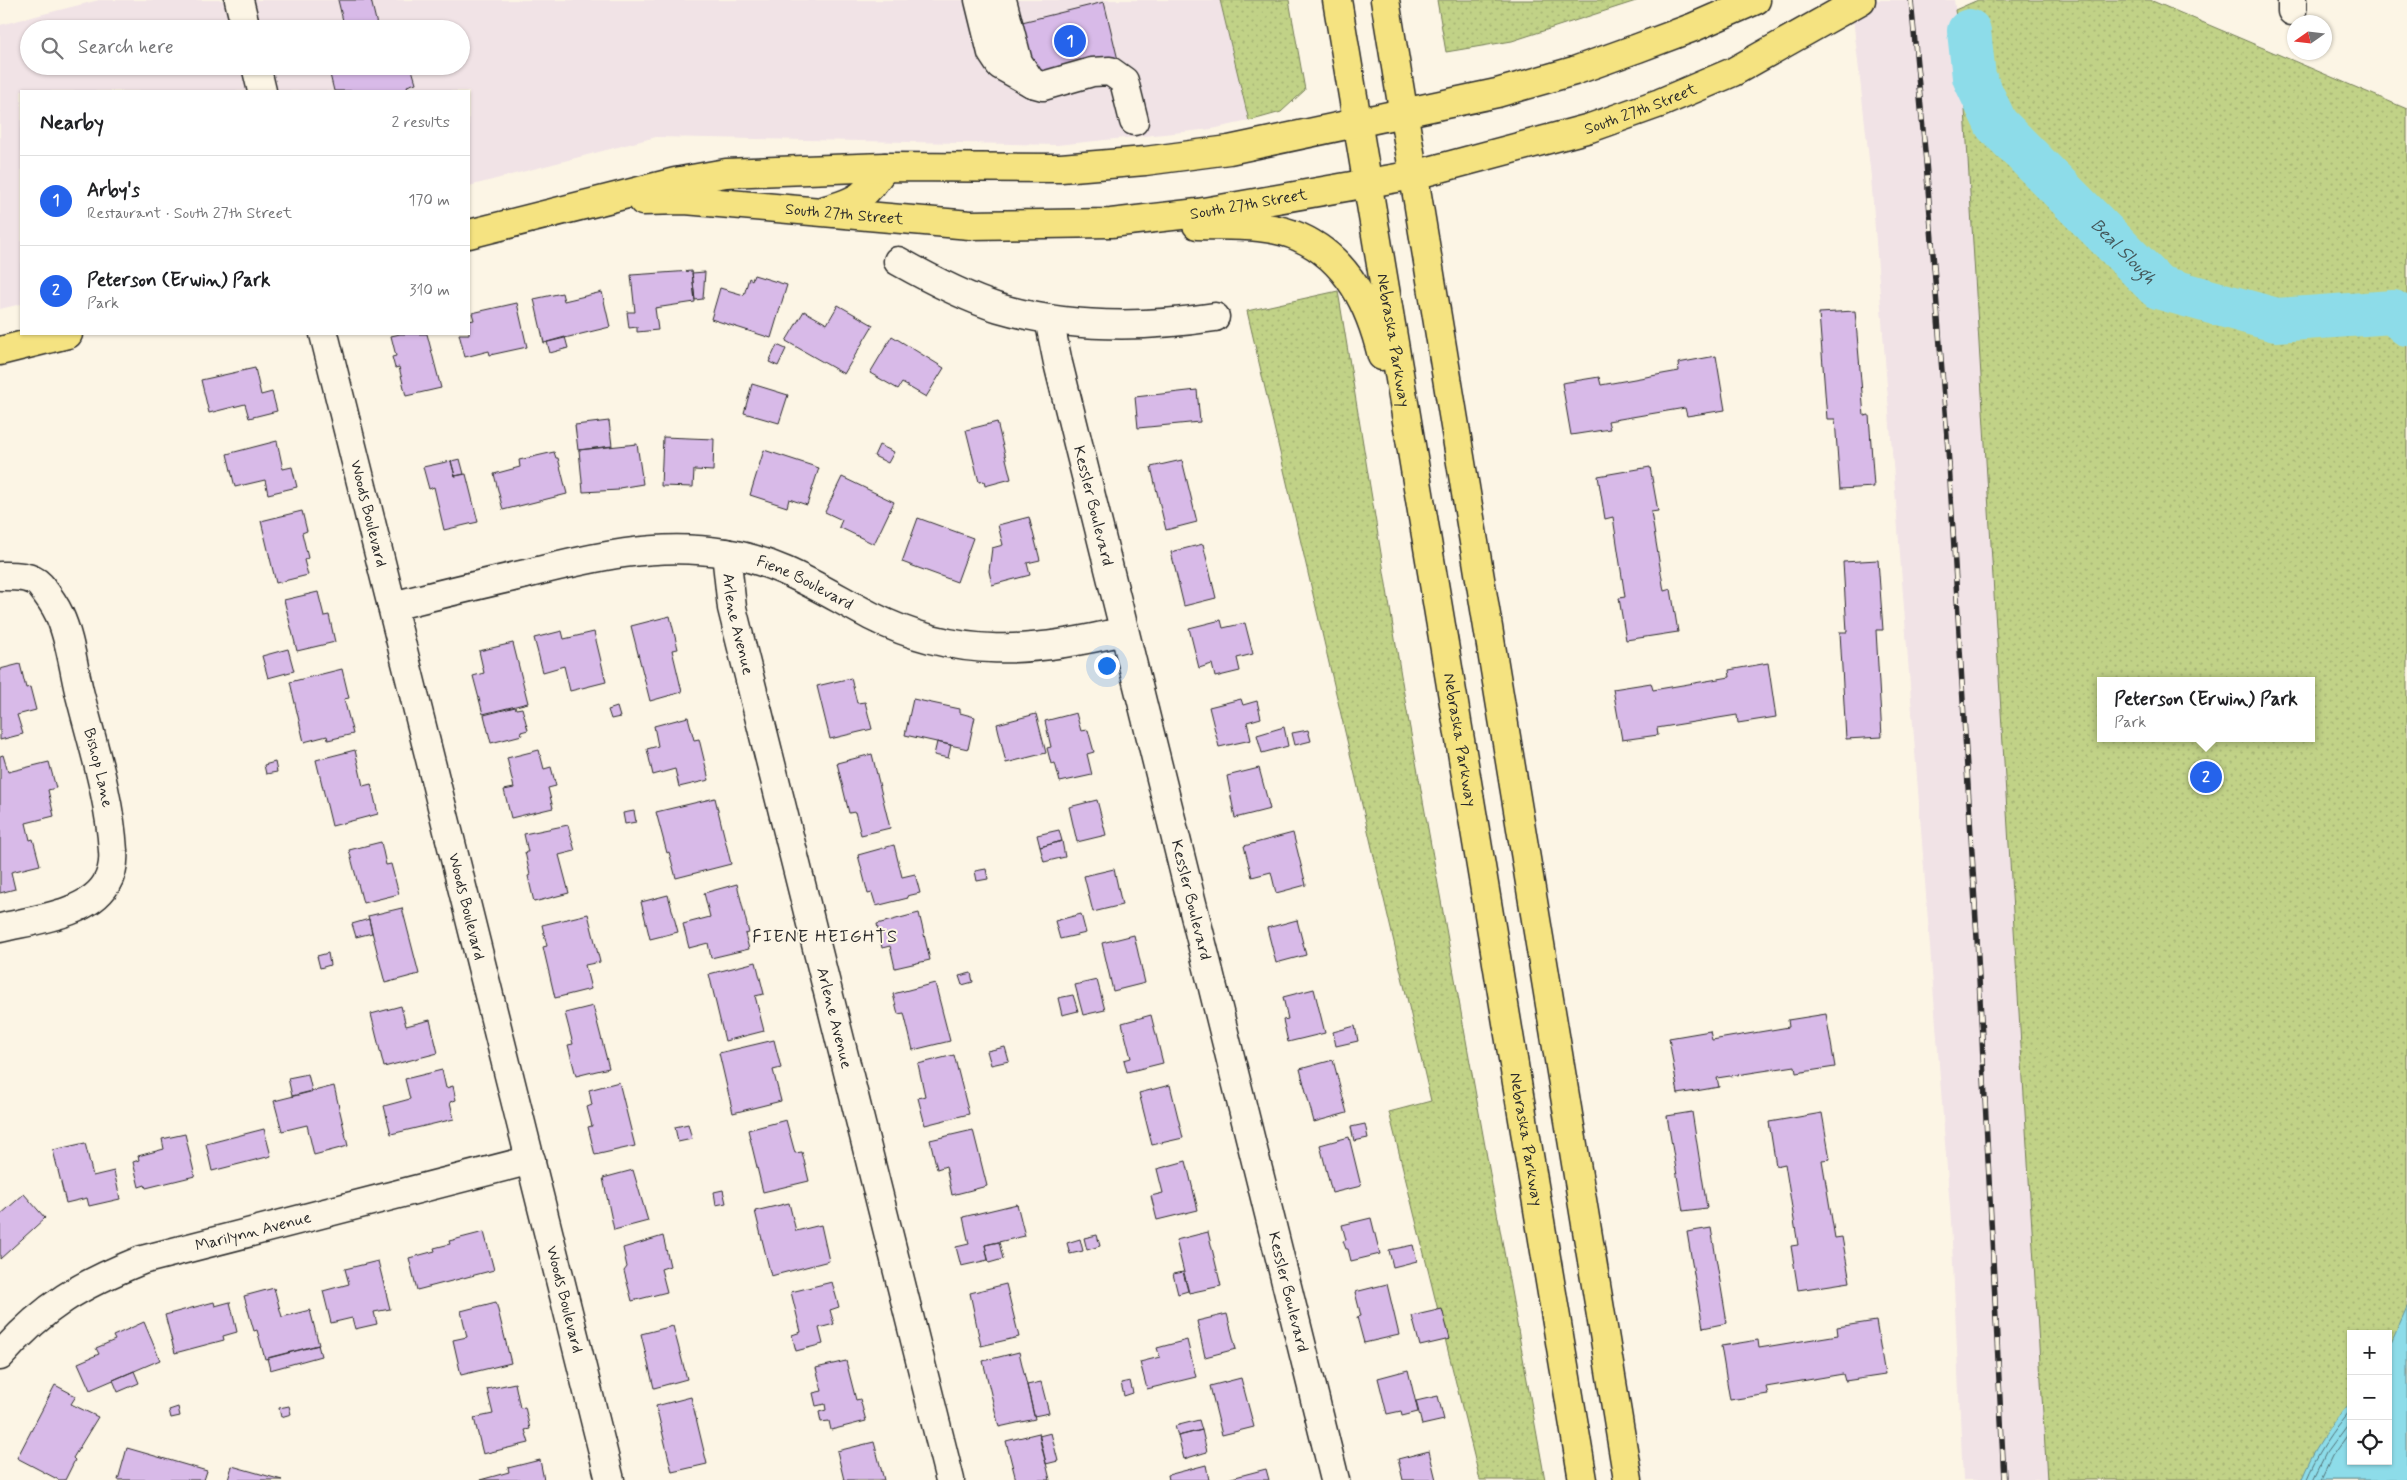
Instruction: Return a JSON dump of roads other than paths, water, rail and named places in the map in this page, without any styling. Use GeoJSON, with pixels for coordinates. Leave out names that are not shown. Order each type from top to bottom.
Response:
{"type":"FeatureCollection","features":[{"type":"Feature","properties":{"kind":"main road","name":"Nebraska Parkway"},"geometry":{"type":"LineString","coordinates":[[1337,0],[1359,122],[1583,1480]]}},
{"type":"Feature","properties":{"kind":"main road"},"geometry":{"type":"LineString","coordinates":[[1385,0],[1628,1480]]}},
{"type":"Feature","properties":{"kind":"main road","name":"South 27th Street"},"geometry":{"type":"LineString","coordinates":[[470,234],[675,182],[726,173],[885,167],[1038,168],[1145,161],[1229,150],[1497,93],[1574,71],[1694,27],[1756,0]]}},
{"type":"Feature","properties":{"kind":"main road","name":"South 27th Street"},"geometry":{"type":"LineString","coordinates":[[599,202],[685,200],[970,225],[1031,226],[1133,220],[1198,213],[1414,175],[1590,128],[1660,103],[1733,72],[1861,0]]}},
{"type":"Feature","properties":{"kind":"main road"},"geometry":{"type":"LineString","coordinates":[[817,212],[846,204],[865,194],[885,167]]}},
{"type":"Feature","properties":{"kind":"main road"},"geometry":{"type":"LineString","coordinates":[[1133,220],[1279,231],[1300,237],[1335,260],[1350,277],[1364,300],[1381,350],[1433,573]]}},
{"type":"Feature","properties":{"kind":"main road"},"geometry":{"type":"LineString","coordinates":[[0,351],[64,335]]}},
{"type":"Feature","properties":{"kind":"street"},"geometry":{"type":"LineString","coordinates":[[239,0],[244,20]]}},
{"type":"Feature","properties":{"kind":"street"},"geometry":{"type":"LineString","coordinates":[[979,0],[992,53],[1000,65],[1032,83],[1043,86],[1092,72],[1110,71],[1124,81],[1134,121]]}},
{"type":"Feature","properties":{"kind":"street"},"geometry":{"type":"LineString","coordinates":[[1002,0],[1018,62],[1032,83]]}},
{"type":"Feature","properties":{"kind":"street"},"geometry":{"type":"LineString","coordinates":[[258,75],[262,90]]}},
{"type":"Feature","properties":{"kind":"street"},"geometry":{"type":"LineString","coordinates":[[898,261],[978,300],[999,308],[1050,319],[1092,324],[1138,326],[1216,317]]}},
{"type":"Feature","properties":{"kind":"street","name":"Kessler Boulevard"},"geometry":{"type":"LineString","coordinates":[[1050,319],[1058,363],[1335,1480]]}},
{"type":"Feature","properties":{"kind":"street","name":"Woods Boulevard"},"geometry":{"type":"LineString","coordinates":[[324,335],[610,1480]]}},
{"type":"Feature","properties":{"kind":"street","name":"Fiene Boulevard"},"geometry":{"type":"LineString","coordinates":[[392,606],[612,553],[669,548],[726,553],[766,562],[791,572],[873,617],[926,637],[955,644],[987,649],[1038,648],[1124,631]]}},
{"type":"Feature","properties":{"kind":"street","name":"Arlene Avenue"},"geometry":{"type":"LineString","coordinates":[[726,553],[732,608],[950,1480]]}},
{"type":"Feature","properties":{"kind":"street","name":"Bishop Lane"},"geometry":{"type":"LineString","coordinates":[[0,576],[22,577],[38,583],[59,615],[109,817],[113,867],[107,883],[98,894],[86,903],[45,918],[0,928]]}},
{"type":"Feature","properties":{"kind":"street","name":"Marilynn Avenue"},"geometry":{"type":"LineString","coordinates":[[0,1356],[46,1310],[100,1278],[142,1260],[531,1160]]}},
{"type":"Feature","properties":{"kind":"water"},"geometry":{"type":"Polygon","coordinates":[[[2407,1307],[2407,1480],[2301,1480],[2322,1439],[2347,1407],[2347,1465],[2392,1465],[2392,1341],[2407,1307]]]}},
{"type":"Feature","properties":{"kind":"waterway","name":"Beal Slough"},"geometry":{"type":"LineString","coordinates":[[1969,31],[1974,77],[1996,124],[2158,287],[2276,320],[2393,312],[2407,324]]}},
{"type":"Feature","properties":{"kind":"railway"},"geometry":{"type":"LineString","coordinates":[[1911,0],[1926,162],[1949,463],[1977,938],[2004,1480]]}},
{"type":"Feature","properties":{"kind":"place","name":"Arby's"},"geometry":{"type":"Point","coordinates":[1070,41]}},
{"type":"Feature","properties":{"kind":"place","name":"Peterson (Erwin) Park"},"geometry":{"type":"Point","coordinates":[2206,777]}},
{"type":"Feature","properties":{"kind":"district","name":"FIENE HEIGHTS"},"geometry":{"type":"Point","coordinates":[825,937]}}]}
